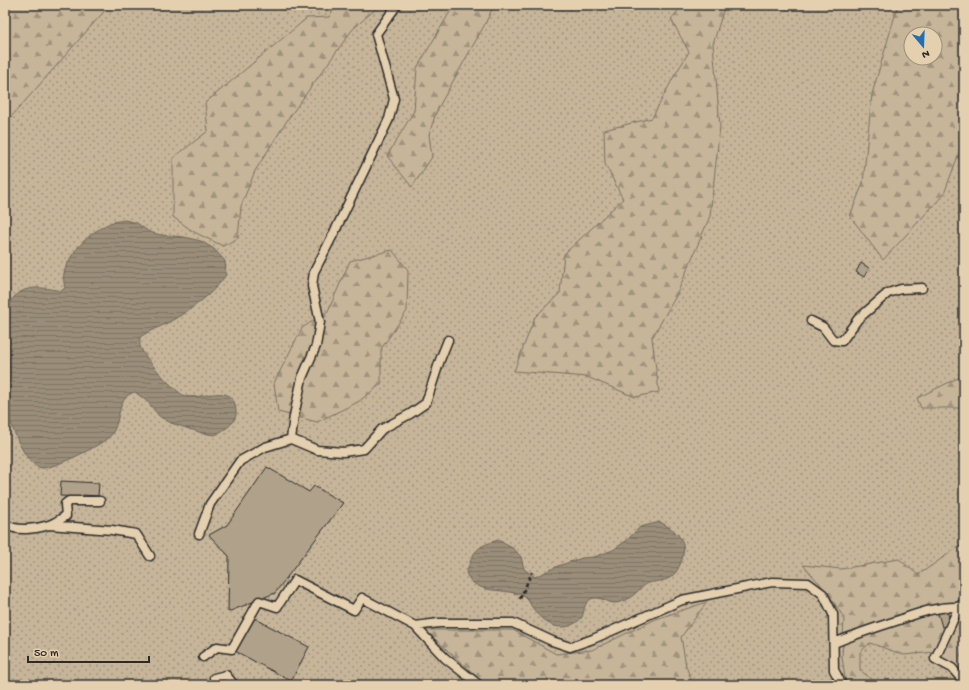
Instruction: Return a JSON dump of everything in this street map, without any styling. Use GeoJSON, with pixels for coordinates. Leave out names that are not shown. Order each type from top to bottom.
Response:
{"type":"FeatureCollection","features":[{"type":"Feature","properties":{"kind":"lane"},"geometry":{"type":"LineString","coordinates":[[291,439],[302,378],[316,346],[320,322],[312,286],[314,272],[338,226],[389,119],[394,99],[376,34],[397,5]]}},
{"type":"Feature","properties":{"kind":"lane"},"geometry":{"type":"LineString","coordinates":[[811,321],[823,327],[833,340],[842,341],[858,319],[888,293],[901,288],[922,288]]}},
{"type":"Feature","properties":{"kind":"lane"},"geometry":{"type":"LineString","coordinates":[[198,534],[210,504],[240,461],[265,447],[291,439],[317,450],[343,452],[364,449],[382,429],[410,414],[426,403],[448,340]]}},
{"type":"Feature","properties":{"kind":"lane"},"geometry":{"type":"LineString","coordinates":[[49,525],[66,516],[65,504],[69,501],[100,501]]}},
{"type":"Feature","properties":{"kind":"lane"},"geometry":{"type":"LineString","coordinates":[[5,524],[23,529],[49,525],[112,530],[136,534],[150,556]]}},
{"type":"Feature","properties":{"kind":"lane"},"geometry":{"type":"LineString","coordinates":[[203,656],[217,647],[232,650],[259,601],[277,607],[295,580],[354,610],[362,598],[415,626],[445,658],[480,685]]}},
{"type":"Feature","properties":{"kind":"lane"},"geometry":{"type":"LineString","coordinates":[[415,626],[439,623],[513,623],[552,641],[570,647],[593,639],[682,600],[772,582],[808,583],[823,594],[833,614],[834,670],[842,685]]}},
{"type":"Feature","properties":{"kind":"lane"},"geometry":{"type":"LineString","coordinates":[[834,643],[866,630],[935,608],[962,605]]}},
{"type":"Feature","properties":{"kind":"lane"},"geometry":{"type":"LineString","coordinates":[[962,605],[935,660],[952,668],[964,682]]}},
{"type":"Feature","properties":{"kind":"lane"},"geometry":{"type":"LineString","coordinates":[[214,678],[226,675],[234,685]]}},
{"type":"Feature","properties":{"kind":"path"},"geometry":{"type":"LineString","coordinates":[[520,599],[532,572]]}},
{"type":"Feature","properties":{"kind":"green space"},"geometry":{"type":"Polygon","coordinates":[[[5,5],[964,5],[964,685],[5,685],[5,5]]]}},
{"type":"Feature","properties":{"kind":"green space"},"geometry":{"type":"Polygon","coordinates":[[[11,5],[111,5],[11,117],[5,115],[5,18],[11,5]]]}},
{"type":"Feature","properties":{"kind":"green space"},"geometry":{"type":"Polygon","coordinates":[[[336,5],[380,5],[352,30],[288,119],[255,171],[241,206],[238,238],[223,246],[194,232],[173,217],[173,158],[208,131],[205,103],[307,18],[329,17],[336,5]]]}},
{"type":"Feature","properties":{"kind":"green space"},"geometry":{"type":"Polygon","coordinates":[[[454,5],[494,5],[437,110],[429,134],[432,157],[412,187],[387,156],[414,111],[417,68],[454,5]]]}},
{"type":"Feature","properties":{"kind":"green space"},"geometry":{"type":"Polygon","coordinates":[[[683,5],[725,5],[713,44],[720,126],[710,216],[676,296],[652,338],[659,392],[635,397],[587,377],[514,371],[535,317],[560,293],[564,254],[623,199],[605,164],[604,130],[652,118],[673,78],[689,52],[671,19],[683,5]]]}},
{"type":"Feature","properties":{"kind":"green space"},"geometry":{"type":"Polygon","coordinates":[[[898,5],[964,5],[964,139],[944,194],[883,260],[850,216],[863,183],[872,94],[898,5]]]}},
{"type":"Feature","properties":{"kind":"green space"},"geometry":{"type":"Polygon","coordinates":[[[392,250],[408,270],[407,311],[381,349],[381,384],[358,402],[317,422],[278,412],[274,383],[302,328],[328,311],[350,261],[392,250]]]}},
{"type":"Feature","properties":{"kind":"green space"},"geometry":{"type":"Polygon","coordinates":[[[964,375],[964,408],[921,408],[917,398],[964,375]]]}},
{"type":"Feature","properties":{"kind":"green space"},"geometry":{"type":"Polygon","coordinates":[[[964,543],[964,596],[956,607],[960,633],[964,638],[964,675],[935,652],[904,655],[870,643],[860,652],[860,670],[877,684],[901,682],[903,685],[846,685],[842,657],[844,618],[828,593],[803,565],[841,569],[899,559],[918,575],[964,543]]]}},
{"type":"Feature","properties":{"kind":"green space"},"geometry":{"type":"Polygon","coordinates":[[[707,602],[681,637],[686,666],[693,685],[486,685],[425,630],[513,630],[556,654],[592,650],[656,619],[707,602]]]}},
{"type":"Feature","properties":{"kind":"shaded area"},"geometry":{"type":"Polygon","coordinates":[[[125,220],[137,223],[149,232],[201,241],[214,249],[225,261],[226,275],[214,289],[186,312],[140,337],[140,344],[141,349],[154,367],[175,389],[185,396],[192,397],[223,394],[230,396],[234,402],[236,411],[235,419],[230,426],[215,435],[202,433],[171,423],[159,416],[148,402],[135,392],[129,394],[125,398],[112,434],[100,444],[57,465],[42,468],[35,465],[22,449],[12,427],[6,406],[5,393],[8,374],[8,358],[4,339],[5,310],[8,304],[16,296],[27,289],[47,288],[61,291],[65,288],[64,275],[67,265],[76,249],[105,225],[125,220]]]}},
{"type":"Feature","properties":{"kind":"shaded area"},"geometry":{"type":"Polygon","coordinates":[[[660,522],[672,529],[682,542],[683,555],[674,574],[668,579],[648,583],[629,599],[620,602],[612,603],[597,598],[591,599],[585,605],[581,619],[566,627],[554,626],[545,622],[525,597],[509,592],[484,588],[471,580],[466,573],[476,551],[484,545],[498,540],[514,549],[521,557],[524,569],[535,577],[558,566],[582,558],[594,557],[613,550],[626,541],[640,527],[660,522]]]}},
{"type":"Feature","properties":{"kind":"building"},"geometry":{"type":"Polygon","coordinates":[[[861,263],[869,268],[864,277],[856,272],[861,263]]]}},
{"type":"Feature","properties":{"kind":"building"},"geometry":{"type":"Polygon","coordinates":[[[267,467],[309,492],[314,486],[343,503],[275,593],[228,612],[229,556],[209,535],[227,525],[267,467]]]}},
{"type":"Feature","properties":{"kind":"building"},"geometry":{"type":"Polygon","coordinates":[[[61,481],[99,483],[98,496],[60,496],[61,481]]]}},
{"type":"Feature","properties":{"kind":"building"},"geometry":{"type":"Polygon","coordinates":[[[947,610],[951,624],[942,627],[938,613],[947,610]]]}},
{"type":"Feature","properties":{"kind":"building"},"geometry":{"type":"Polygon","coordinates":[[[252,617],[309,647],[291,681],[235,651],[252,617]]]}}]}
